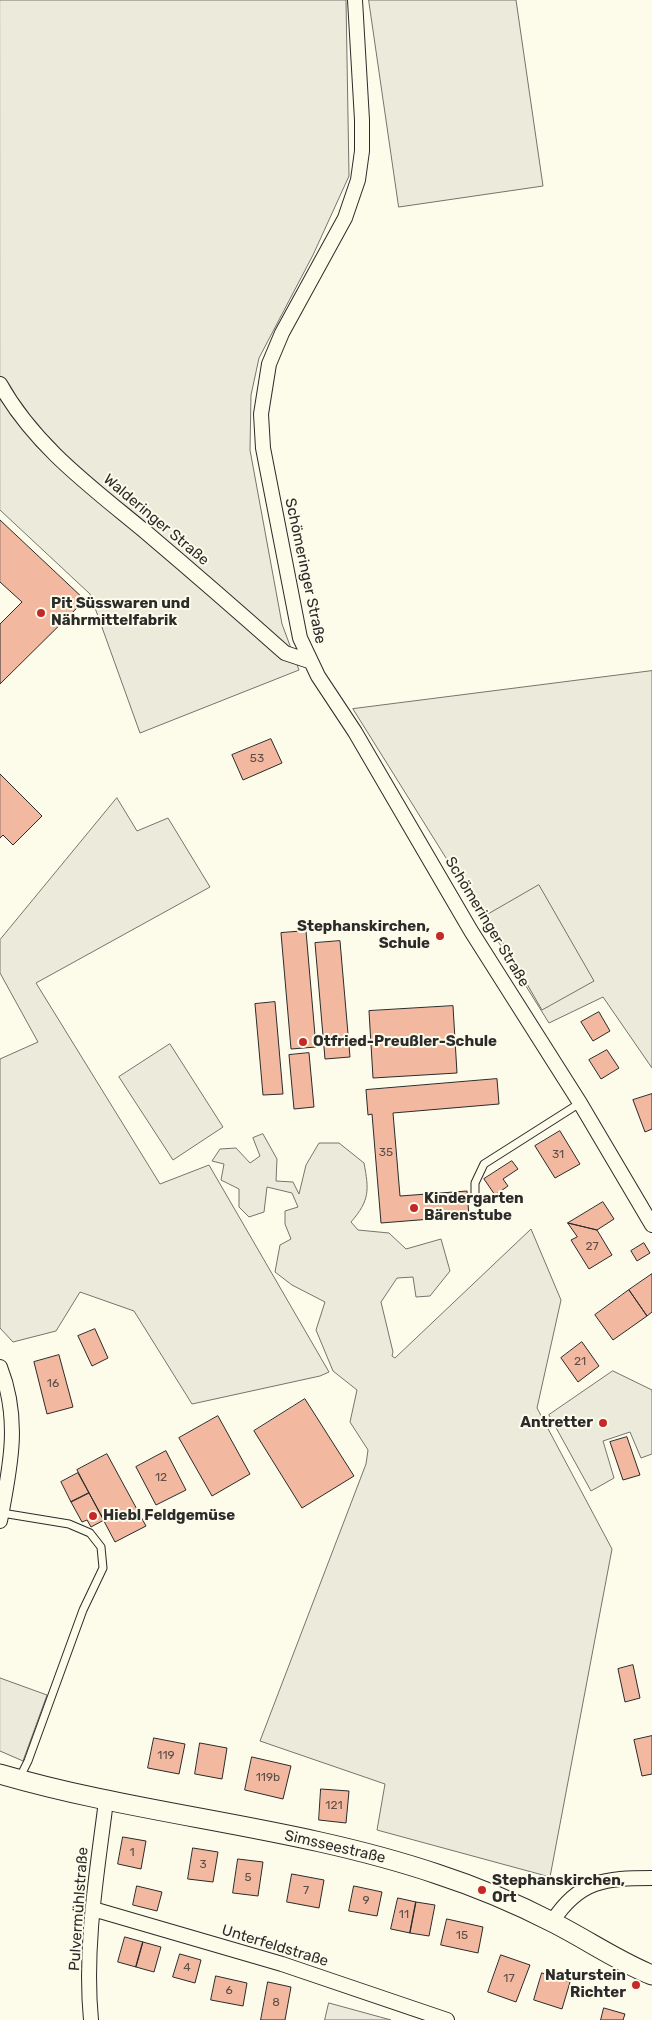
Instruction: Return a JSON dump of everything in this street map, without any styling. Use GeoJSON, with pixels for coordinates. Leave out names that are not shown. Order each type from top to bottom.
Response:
{"type":"FeatureCollection","features":[{"type":"Feature","properties":{"kind":"main road","name":"Simsseestraße"},"geometry":{"type":"LineString","coordinates":[[0,1774],[106,1801],[370,1854],[482,1890],[552,1922],[634,1968],[652,1975]]}},
{"type":"Feature","properties":{"kind":"street","name":"Schömeringer Straße"},"geometry":{"type":"LineString","coordinates":[[355,0],[362,120],[362,151],[358,180],[345,218],[286,325],[269,364],[261,414],[263,448],[300,638],[309,662],[355,732],[471,931],[580,1103],[652,1225]]}},
{"type":"Feature","properties":{"kind":"street","name":"Walderinger Straße"},"geometry":{"type":"LineString","coordinates":[[0,384],[12,407],[38,438],[76,473],[285,653],[309,662]]}},
{"type":"Feature","properties":{"kind":"street"},"geometry":{"type":"LineString","coordinates":[[0,1367],[5,1380],[14,1425],[9,1473],[1,1517]]}},
{"type":"Feature","properties":{"kind":"street","name":"Pulvermühlstraße"},"geometry":{"type":"LineString","coordinates":[[92,2020],[89,1998],[93,1909],[106,1801]]}},
{"type":"Feature","properties":{"kind":"street"},"geometry":{"type":"LineString","coordinates":[[552,1922],[562,1906],[578,1891],[597,1883],[627,1878],[652,1878]]}},
{"type":"Feature","properties":{"kind":"street","name":"Unterfeldstraße"},"geometry":{"type":"LineString","coordinates":[[93,1909],[282,1964],[447,2020]]}},
{"type":"Feature","properties":{"kind":"lane"},"geometry":{"type":"LineString","coordinates":[[475,1198],[475,1183],[484,1164],[580,1103]]}},
{"type":"Feature","properties":{"kind":"lane"},"geometry":{"type":"LineString","coordinates":[[1,1517],[69,1524],[90,1533],[101,1547],[103,1568],[83,1610],[28,1761],[18,1780]]}},
{"type":"Feature","properties":{"kind":"shaded area"},"geometry":{"type":"Polygon","coordinates":[[[0,0],[346,0],[349,176],[313,255],[259,358],[251,395],[250,450],[282,624],[299,670],[140,733],[90,594],[0,510],[0,0]]]}},
{"type":"Feature","properties":{"kind":"shaded area"},"geometry":{"type":"Polygon","coordinates":[[[369,0],[516,0],[543,186],[399,207],[369,0]]]}},
{"type":"Feature","properties":{"kind":"shaded area"},"geometry":{"type":"Polygon","coordinates":[[[652,671],[652,1068],[603,997],[549,1023],[353,709],[652,671]]]}},
{"type":"Feature","properties":{"kind":"shaded area"},"geometry":{"type":"Polygon","coordinates":[[[117,798],[137,831],[168,818],[210,887],[36,983],[160,1184],[209,1165],[329,1372],[320,1376],[192,1404],[134,1311],[80,1292],[56,1331],[13,1342],[0,1328],[0,1059],[38,1042],[0,973],[0,940],[117,798]]]}},
{"type":"Feature","properties":{"kind":"shaded area"},"geometry":{"type":"Polygon","coordinates":[[[539,885],[594,981],[542,1010],[487,915],[539,885]]]}},
{"type":"Feature","properties":{"kind":"shaded area"},"geometry":{"type":"Polygon","coordinates":[[[170,1044],[223,1127],[173,1160],[119,1077],[170,1044]]]}},
{"type":"Feature","properties":{"kind":"shaded area"},"geometry":{"type":"Polygon","coordinates":[[[263,1134],[277,1159],[276,1181],[293,1182],[299,1194],[306,1165],[319,1143],[339,1143],[364,1163],[367,1194],[362,1207],[351,1222],[358,1230],[389,1233],[406,1249],[441,1239],[450,1271],[430,1296],[416,1297],[413,1277],[397,1278],[381,1302],[393,1352],[392,1356],[395,1358],[531,1229],[561,1300],[537,1408],[612,1549],[550,1877],[377,1830],[385,1784],[260,1741],[366,1464],[368,1450],[350,1422],[357,1390],[333,1371],[316,1330],[325,1302],[292,1285],[275,1272],[280,1245],[291,1239],[285,1224],[285,1211],[298,1207],[292,1193],[267,1187],[264,1212],[249,1217],[239,1207],[239,1189],[221,1180],[224,1164],[212,1161],[220,1149],[236,1148],[250,1163],[260,1156],[253,1138],[263,1134]]]}},
{"type":"Feature","properties":{"kind":"shaded area","name":"Antretter"},"geometry":{"type":"Polygon","coordinates":[[[613,1371],[652,1390],[652,1454],[641,1458],[630,1432],[603,1441],[614,1478],[591,1491],[549,1415],[613,1371]]]}},
{"type":"Feature","properties":{"kind":"shaded area"},"geometry":{"type":"Polygon","coordinates":[[[0,1678],[47,1695],[23,1761],[0,1751],[0,1678]]]}},
{"type":"Feature","properties":{"kind":"shaded area"},"geometry":{"type":"Polygon","coordinates":[[[329,2003],[391,2020],[325,2020],[329,2003]]]}},
{"type":"Feature","properties":{"kind":"building","name":"Pit Süsswaren und Nährmittelfabrik"},"geometry":{"type":"Polygon","coordinates":[[[0,520],[85,600],[0,684],[0,624],[22,602],[0,582],[0,520]]]}},
{"type":"Feature","properties":{"kind":"building"},"geometry":{"type":"Polygon","coordinates":[[[271,739],[282,763],[243,780],[232,755],[271,739]]]}},
{"type":"Feature","properties":{"kind":"building"},"geometry":{"type":"Polygon","coordinates":[[[0,774],[42,816],[13,845],[3,835],[0,838],[0,774]]]}},
{"type":"Feature","properties":{"kind":"building"},"geometry":{"type":"Polygon","coordinates":[[[306,931],[316,1047],[291,1049],[281,933],[306,931]]]}},
{"type":"Feature","properties":{"kind":"building"},"geometry":{"type":"Polygon","coordinates":[[[340,941],[350,1057],[325,1059],[315,943],[340,941]]]}},
{"type":"Feature","properties":{"kind":"building"},"geometry":{"type":"Polygon","coordinates":[[[275,1002],[283,1094],[263,1095],[255,1004],[275,1002]]]}},
{"type":"Feature","properties":{"kind":"building"},"geometry":{"type":"Polygon","coordinates":[[[453,1006],[457,1073],[373,1078],[369,1011],[453,1006]]]}},
{"type":"Feature","properties":{"kind":"building"},"geometry":{"type":"Polygon","coordinates":[[[599,1012],[610,1031],[593,1041],[581,1022],[599,1012]]]}},
{"type":"Feature","properties":{"kind":"building"},"geometry":{"type":"Polygon","coordinates":[[[607,1050],[619,1068],[601,1079],[589,1060],[607,1050]]]}},
{"type":"Feature","properties":{"kind":"building"},"geometry":{"type":"Polygon","coordinates":[[[309,1053],[314,1107],[294,1109],[289,1055],[309,1053]]]}},
{"type":"Feature","properties":{"kind":"building"},"geometry":{"type":"Polygon","coordinates":[[[497,1079],[499,1104],[393,1113],[400,1196],[467,1191],[469,1216],[381,1223],[372,1114],[368,1115],[366,1090],[497,1079]]]}},
{"type":"Feature","properties":{"kind":"building"},"geometry":{"type":"Polygon","coordinates":[[[652,1094],[652,1129],[645,1132],[633,1100],[652,1094]]]}},
{"type":"Feature","properties":{"kind":"building"},"geometry":{"type":"Polygon","coordinates":[[[560,1131],[580,1164],[555,1178],[535,1146],[560,1131]]]}},
{"type":"Feature","properties":{"kind":"building"},"geometry":{"type":"Polygon","coordinates":[[[512,1161],[518,1169],[503,1179],[508,1186],[495,1195],[484,1179],[512,1161]]]}},
{"type":"Feature","properties":{"kind":"building"},"geometry":{"type":"Polygon","coordinates":[[[603,1202],[614,1219],[597,1230],[568,1223],[603,1202]]]}},
{"type":"Feature","properties":{"kind":"building"},"geometry":{"type":"Polygon","coordinates":[[[568,1223],[597,1230],[612,1255],[589,1269],[571,1240],[577,1237],[568,1223]]]}},
{"type":"Feature","properties":{"kind":"building"},"geometry":{"type":"Polygon","coordinates":[[[644,1243],[650,1253],[637,1261],[631,1251],[644,1243]]]}},
{"type":"Feature","properties":{"kind":"building"},"geometry":{"type":"Polygon","coordinates":[[[652,1274],[652,1312],[647,1316],[629,1290],[652,1274]]]}},
{"type":"Feature","properties":{"kind":"building"},"geometry":{"type":"Polygon","coordinates":[[[629,1290],[647,1316],[613,1340],[595,1315],[629,1290]]]}},
{"type":"Feature","properties":{"kind":"building"},"geometry":{"type":"Polygon","coordinates":[[[95,1329],[108,1358],[92,1366],[78,1336],[95,1329]]]}},
{"type":"Feature","properties":{"kind":"building"},"geometry":{"type":"Polygon","coordinates":[[[582,1342],[599,1366],[578,1382],[561,1358],[582,1342]]]}},
{"type":"Feature","properties":{"kind":"building"},"geometry":{"type":"Polygon","coordinates":[[[59,1355],[73,1407],[47,1414],[34,1362],[59,1355]]]}},
{"type":"Feature","properties":{"kind":"building"},"geometry":{"type":"Polygon","coordinates":[[[305,1399],[354,1476],[302,1508],[254,1431],[305,1399]]]}},
{"type":"Feature","properties":{"kind":"building"},"geometry":{"type":"Polygon","coordinates":[[[218,1416],[250,1474],[212,1496],[179,1438],[218,1416]]]}},
{"type":"Feature","properties":{"kind":"building"},"geometry":{"type":"Polygon","coordinates":[[[627,1437],[640,1475],[623,1480],[610,1442],[627,1437]]]}},
{"type":"Feature","properties":{"kind":"building"},"geometry":{"type":"Polygon","coordinates":[[[166,1451],[186,1490],[156,1505],[136,1467],[166,1451]]]}},
{"type":"Feature","properties":{"kind":"building"},"geometry":{"type":"Polygon","coordinates":[[[107,1454],[146,1526],[115,1542],[77,1470],[107,1454]]]}},
{"type":"Feature","properties":{"kind":"building"},"geometry":{"type":"Polygon","coordinates":[[[78,1473],[89,1493],[71,1502],[61,1482],[78,1473]]]}},
{"type":"Feature","properties":{"kind":"building"},"geometry":{"type":"Polygon","coordinates":[[[89,1493],[104,1520],[91,1527],[87,1520],[82,1522],[71,1502],[89,1493]]]}},
{"type":"Feature","properties":{"kind":"building"},"geometry":{"type":"Polygon","coordinates":[[[633,1665],[640,1698],[625,1702],[618,1669],[633,1665]]]}},
{"type":"Feature","properties":{"kind":"building"},"geometry":{"type":"Polygon","coordinates":[[[652,1736],[652,1774],[642,1776],[634,1740],[652,1736]]]}},
{"type":"Feature","properties":{"kind":"building"},"geometry":{"type":"Polygon","coordinates":[[[154,1738],[185,1744],[179,1774],[148,1768],[154,1738]]]}},
{"type":"Feature","properties":{"kind":"building"},"geometry":{"type":"Polygon","coordinates":[[[200,1743],[227,1748],[222,1779],[195,1774],[200,1743]]]}},
{"type":"Feature","properties":{"kind":"building"},"geometry":{"type":"Polygon","coordinates":[[[252,1757],[291,1766],[283,1799],[245,1790],[252,1757]]]}},
{"type":"Feature","properties":{"kind":"building"},"geometry":{"type":"Polygon","coordinates":[[[321,1789],[349,1791],[346,1823],[319,1820],[321,1789]]]}},
{"type":"Feature","properties":{"kind":"building"},"geometry":{"type":"Polygon","coordinates":[[[123,1837],[146,1841],[141,1869],[118,1864],[123,1837]]]}},
{"type":"Feature","properties":{"kind":"building"},"geometry":{"type":"Polygon","coordinates":[[[193,1848],[218,1852],[213,1882],[188,1879],[193,1848]]]}},
{"type":"Feature","properties":{"kind":"building"},"geometry":{"type":"Polygon","coordinates":[[[238,1859],[263,1862],[258,1896],[233,1893],[238,1859]]]}},
{"type":"Feature","properties":{"kind":"building"},"geometry":{"type":"Polygon","coordinates":[[[292,1874],[324,1880],[319,1908],[287,1902],[292,1874]]]}},
{"type":"Feature","properties":{"kind":"building"},"geometry":{"type":"Polygon","coordinates":[[[137,1886],[162,1892],[157,1911],[133,1905],[137,1886]]]}},
{"type":"Feature","properties":{"kind":"building"},"geometry":{"type":"Polygon","coordinates":[[[354,1886],[382,1892],[377,1916],[349,1911],[354,1886]]]}},
{"type":"Feature","properties":{"kind":"building"},"geometry":{"type":"Polygon","coordinates":[[[398,1898],[416,1902],[410,1933],[391,1929],[398,1898]]]}},
{"type":"Feature","properties":{"kind":"building"},"geometry":{"type":"Polygon","coordinates":[[[416,1902],[435,1905],[429,1936],[410,1933],[416,1902]]]}},
{"type":"Feature","properties":{"kind":"building"},"geometry":{"type":"Polygon","coordinates":[[[447,1919],[483,1927],[478,1953],[441,1945],[447,1919]]]}},
{"type":"Feature","properties":{"kind":"building"},"geometry":{"type":"Polygon","coordinates":[[[125,1937],[143,1942],[136,1967],[118,1962],[125,1937]]]}},
{"type":"Feature","properties":{"kind":"building"},"geometry":{"type":"Polygon","coordinates":[[[143,1942],[161,1947],[154,1972],[136,1967],[143,1942]]]}},
{"type":"Feature","properties":{"kind":"building"},"geometry":{"type":"Polygon","coordinates":[[[180,1954],[201,1960],[195,1983],[173,1977],[180,1954]]]}},
{"type":"Feature","properties":{"kind":"building"},"geometry":{"type":"Polygon","coordinates":[[[501,1955],[530,1965],[516,2002],[488,1992],[501,1955]]]}},
{"type":"Feature","properties":{"kind":"building"},"geometry":{"type":"Polygon","coordinates":[[[542,1973],[570,1982],[562,2009],[534,2000],[542,1973]]]}},
{"type":"Feature","properties":{"kind":"building"},"geometry":{"type":"Polygon","coordinates":[[[216,1976],[247,1983],[243,2006],[211,2000],[216,1976]]]}},
{"type":"Feature","properties":{"kind":"building"},"geometry":{"type":"Polygon","coordinates":[[[268,1982],[291,1987],[285,2020],[261,2020],[268,1982]]]}},
{"type":"Feature","properties":{"kind":"building"},"geometry":{"type":"Polygon","coordinates":[[[604,2008],[625,2014],[623,2020],[601,2020],[604,2008]]]}},
{"type":"Feature","properties":{"kind":"place","name":"Pit Süsswaren und Nährmittelfabrik"},"geometry":{"type":"Point","coordinates":[41,613]}},
{"type":"Feature","properties":{"kind":"place","name":"Stephanskirchen, Schule"},"geometry":{"type":"Point","coordinates":[440,936]}},
{"type":"Feature","properties":{"kind":"place","name":"Otfried-Preußler-Schule"},"geometry":{"type":"Point","coordinates":[303,1042]}},
{"type":"Feature","properties":{"kind":"place","name":"Kindergarten Bärenstube"},"geometry":{"type":"Point","coordinates":[414,1208]}},
{"type":"Feature","properties":{"kind":"place","name":"Antretter"},"geometry":{"type":"Point","coordinates":[603,1423]}},
{"type":"Feature","properties":{"kind":"place","name":"Hiebl Feldgemüse"},"geometry":{"type":"Point","coordinates":[93,1516]}},
{"type":"Feature","properties":{"kind":"place","name":"Stephanskirchen, Ort"},"geometry":{"type":"Point","coordinates":[482,1890]}},
{"type":"Feature","properties":{"kind":"place","name":"Naturstein Richter"},"geometry":{"type":"Point","coordinates":[636,1985]}}]}
